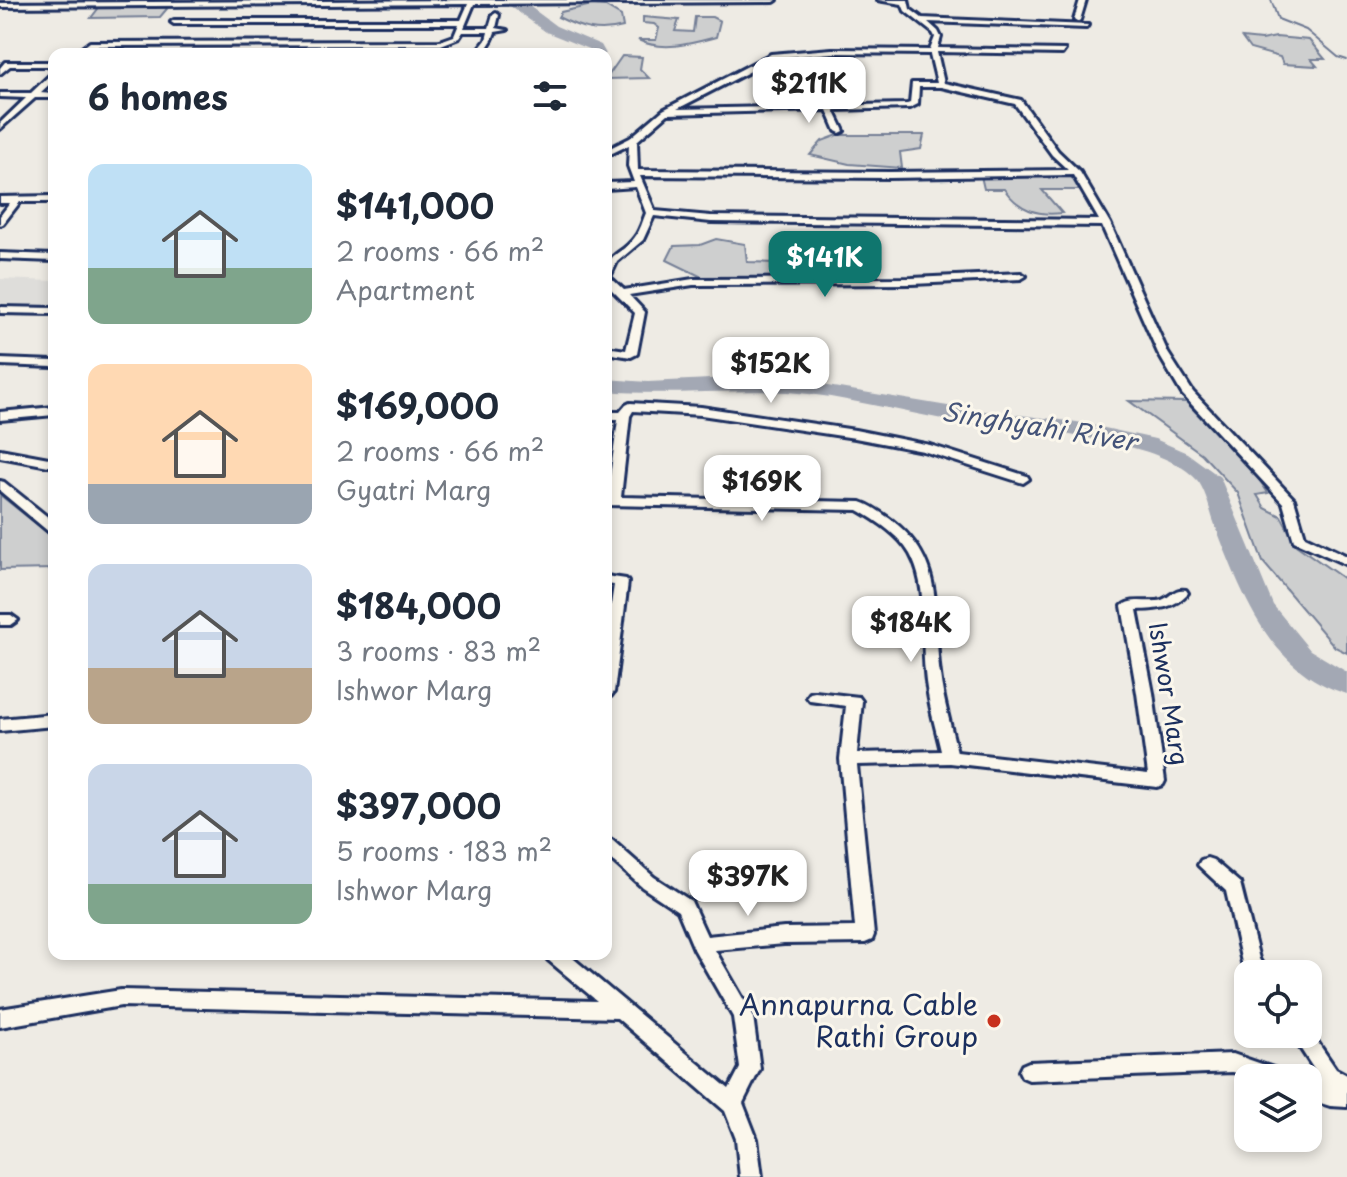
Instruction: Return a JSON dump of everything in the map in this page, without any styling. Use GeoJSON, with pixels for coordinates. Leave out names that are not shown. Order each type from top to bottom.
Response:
{"type":"FeatureCollection","features":[{"type":"Feature","properties":{"kind":"street"},"geometry":{"type":"LineString","coordinates":[[0,5],[266,0],[774,0]]}},
{"type":"Feature","properties":{"kind":"street"},"geometry":{"type":"LineString","coordinates":[[233,44],[266,0]]}},
{"type":"Feature","properties":{"kind":"street"},"geometry":{"type":"LineString","coordinates":[[880,0],[905,1],[907,10],[936,32],[938,37],[934,51],[941,85]]}},
{"type":"Feature","properties":{"kind":"street"},"geometry":{"type":"LineString","coordinates":[[1077,20],[1083,0]]}},
{"type":"Feature","properties":{"kind":"street"},"geometry":{"type":"LineString","coordinates":[[85,48],[90,44],[441,43],[455,39],[472,1]]}},
{"type":"Feature","properties":{"kind":"street"},"geometry":{"type":"LineString","coordinates":[[482,48],[492,31],[496,15]]}},
{"type":"Feature","properties":{"kind":"street"},"geometry":{"type":"LineString","coordinates":[[920,20],[1086,26]]}},
{"type":"Feature","properties":{"kind":"street"},"geometry":{"type":"LineString","coordinates":[[174,22],[462,26],[504,30]]}},
{"type":"Feature","properties":{"kind":"street"},"geometry":{"type":"LineString","coordinates":[[436,48],[441,43]]}},
{"type":"Feature","properties":{"kind":"street"},"geometry":{"type":"LineString","coordinates":[[612,150],[633,140],[666,112],[774,56],[832,51],[1062,52]]}},
{"type":"Feature","properties":{"kind":"street"},"geometry":{"type":"LineString","coordinates":[[0,72],[8,64],[48,64]]}},
{"type":"Feature","properties":{"kind":"street"},"geometry":{"type":"LineString","coordinates":[[0,127],[48,81]]}},
{"type":"Feature","properties":{"kind":"street"},"geometry":{"type":"LineString","coordinates":[[666,112],[912,106],[915,85],[941,85],[1018,102],[1055,153],[1076,172],[1105,223],[1163,353],[1188,394],[1289,502],[1299,538],[1347,561]]}},
{"type":"Feature","properties":{"kind":"street"},"geometry":{"type":"LineString","coordinates":[[0,95],[48,96]]}},
{"type":"Feature","properties":{"kind":"street"},"geometry":{"type":"LineString","coordinates":[[830,109],[840,131]]}},
{"type":"Feature","properties":{"kind":"street"},"geometry":{"type":"LineString","coordinates":[[612,263],[640,238],[651,213],[632,166],[633,140]]}},
{"type":"Feature","properties":{"kind":"street"},"geometry":{"type":"LineString","coordinates":[[635,173],[890,175],[1076,172]]}},
{"type":"Feature","properties":{"kind":"street"},"geometry":{"type":"LineString","coordinates":[[612,186],[638,184]]}},
{"type":"Feature","properties":{"kind":"street"},"geometry":{"type":"LineString","coordinates":[[0,200],[48,199]]}},
{"type":"Feature","properties":{"kind":"street"},"geometry":{"type":"LineString","coordinates":[[0,222],[17,200]]}},
{"type":"Feature","properties":{"kind":"street"},"geometry":{"type":"LineString","coordinates":[[651,213],[711,219],[1105,223]]}},
{"type":"Feature","properties":{"kind":"street"},"geometry":{"type":"LineString","coordinates":[[0,256],[48,258]]}},
{"type":"Feature","properties":{"kind":"street"},"geometry":{"type":"LineString","coordinates":[[625,293],[693,282],[912,281],[1021,276]]}},
{"type":"Feature","properties":{"kind":"street"},"geometry":{"type":"LineString","coordinates":[[612,282],[640,312],[631,354],[612,351]]}},
{"type":"Feature","properties":{"kind":"street"},"geometry":{"type":"LineString","coordinates":[[0,310],[48,311]]}},
{"type":"Feature","properties":{"kind":"street"},"geometry":{"type":"LineString","coordinates":[[0,362],[48,364]]}},
{"type":"Feature","properties":{"kind":"street"},"geometry":{"type":"LineString","coordinates":[[612,489],[624,416],[630,407],[701,411],[855,434],[926,448],[1023,479]]}},
{"type":"Feature","properties":{"kind":"street"},"geometry":{"type":"LineString","coordinates":[[0,416],[48,412]]}},
{"type":"Feature","properties":{"kind":"street"},"geometry":{"type":"LineString","coordinates":[[612,416],[624,416]]}},
{"type":"Feature","properties":{"kind":"street"},"geometry":{"type":"LineString","coordinates":[[0,453],[48,462]]}},
{"type":"Feature","properties":{"kind":"street"},"geometry":{"type":"LineString","coordinates":[[0,485],[48,524]]}},
{"type":"Feature","properties":{"kind":"street"},"geometry":{"type":"LineString","coordinates":[[612,501],[861,506],[894,528],[918,557],[924,581],[932,676],[950,757]]}},
{"type":"Feature","properties":{"kind":"street","name":"Ishwor Marg"},"geometry":{"type":"LineString","coordinates":[[848,759],[950,757],[1157,781],[1129,606],[1165,604],[1181,593]]}},
{"type":"Feature","properties":{"kind":"street"},"geometry":{"type":"LineString","coordinates":[[701,944],[784,936],[865,935],[848,759],[854,701],[815,697]]}},
{"type":"Feature","properties":{"kind":"street"},"geometry":{"type":"LineString","coordinates":[[0,725],[48,721]]}},
{"type":"Feature","properties":{"kind":"street"},"geometry":{"type":"LineString","coordinates":[[612,850],[648,882],[685,906],[701,944],[743,1016],[750,1069],[732,1104]]}},
{"type":"Feature","properties":{"kind":"street"},"geometry":{"type":"LineString","coordinates":[[1207,865],[1234,888],[1250,960]]}},
{"type":"Feature","properties":{"kind":"street"},"geometry":{"type":"LineString","coordinates":[[562,960],[732,1104],[744,1122],[751,1177]]}},
{"type":"Feature","properties":{"kind":"street"},"geometry":{"type":"LineString","coordinates":[[0,1018],[121,998],[618,1010]]}},
{"type":"Feature","properties":{"kind":"street"},"geometry":{"type":"LineString","coordinates":[[1310,1048],[1338,1089]]}},
{"type":"Feature","properties":{"kind":"street"},"geometry":{"type":"LineString","coordinates":[[1029,1071],[1236,1064]]}},
{"type":"Feature","properties":{"kind":"shaded area"},"geometry":{"type":"Polygon","coordinates":[[[171,4],[160,17],[91,18],[101,5],[171,4]]]}},
{"type":"Feature","properties":{"kind":"shaded area"},"geometry":{"type":"Polygon","coordinates":[[[592,5],[604,6],[621,16],[623,27],[589,29],[558,17],[561,12],[592,5]]]}},
{"type":"Feature","properties":{"kind":"shaded area"},"geometry":{"type":"Polygon","coordinates":[[[643,17],[679,20],[675,31],[693,32],[695,17],[712,17],[720,21],[716,37],[657,46],[638,40],[656,40],[659,28],[643,23],[643,17]]]}},
{"type":"Feature","properties":{"kind":"shaded area"},"geometry":{"type":"Polygon","coordinates":[[[1276,37],[1309,40],[1325,59],[1311,59],[1317,66],[1283,64],[1280,57],[1250,49],[1242,38],[1261,40],[1276,37]]]}},
{"type":"Feature","properties":{"kind":"shaded area"},"geometry":{"type":"Polygon","coordinates":[[[622,56],[642,57],[640,69],[649,78],[612,79],[612,70],[622,56]]]}},
{"type":"Feature","properties":{"kind":"shaded area"},"geometry":{"type":"Polygon","coordinates":[[[838,135],[924,135],[921,149],[900,152],[902,168],[849,164],[810,155],[822,141],[838,135]]]}},
{"type":"Feature","properties":{"kind":"shaded area"},"geometry":{"type":"Polygon","coordinates":[[[1070,174],[1079,190],[1042,190],[1062,213],[1053,214],[1022,207],[1004,189],[984,189],[981,176],[1070,174]]]}},
{"type":"Feature","properties":{"kind":"shaded area"},"geometry":{"type":"Polygon","coordinates":[[[716,239],[745,244],[747,262],[811,264],[810,242],[825,243],[834,262],[862,265],[793,268],[785,278],[708,280],[667,260],[674,246],[700,245],[716,239]]]}},
{"type":"Feature","properties":{"kind":"shaded area"},"geometry":{"type":"Polygon","coordinates":[[[0,279],[48,281],[48,311],[0,310],[0,279]]]}},
{"type":"Feature","properties":{"kind":"shaded area"},"geometry":{"type":"Polygon","coordinates":[[[1129,401],[1186,402],[1256,475],[1268,493],[1257,495],[1265,508],[1281,516],[1296,545],[1347,581],[1347,653],[1335,647],[1263,562],[1238,493],[1202,454],[1129,401]]]}},
{"type":"Feature","properties":{"kind":"shaded area"},"geometry":{"type":"Polygon","coordinates":[[[0,495],[48,533],[48,569],[0,570],[0,495]]]}},
{"type":"Feature","properties":{"kind":"waterway","name":"Singhyahi River"},"geometry":{"type":"LineString","coordinates":[[515,0],[514,3],[551,29],[596,48]]}},
{"type":"Feature","properties":{"kind":"waterway"},"geometry":{"type":"LineString","coordinates":[[1271,0],[1278,19],[1306,30],[1338,57],[1347,60]]}},
{"type":"Feature","properties":{"kind":"waterway","name":"Singhyahi River"},"geometry":{"type":"LineString","coordinates":[[612,385],[648,388],[731,384],[791,386],[960,415],[1077,429],[1147,444],[1179,458],[1208,477],[1261,607],[1300,657],[1347,684]]}},
{"type":"Feature","properties":{"kind":"place","name":"Annapurna Cable Rathi Group"},"geometry":{"type":"Point","coordinates":[994,1021]}}]}
